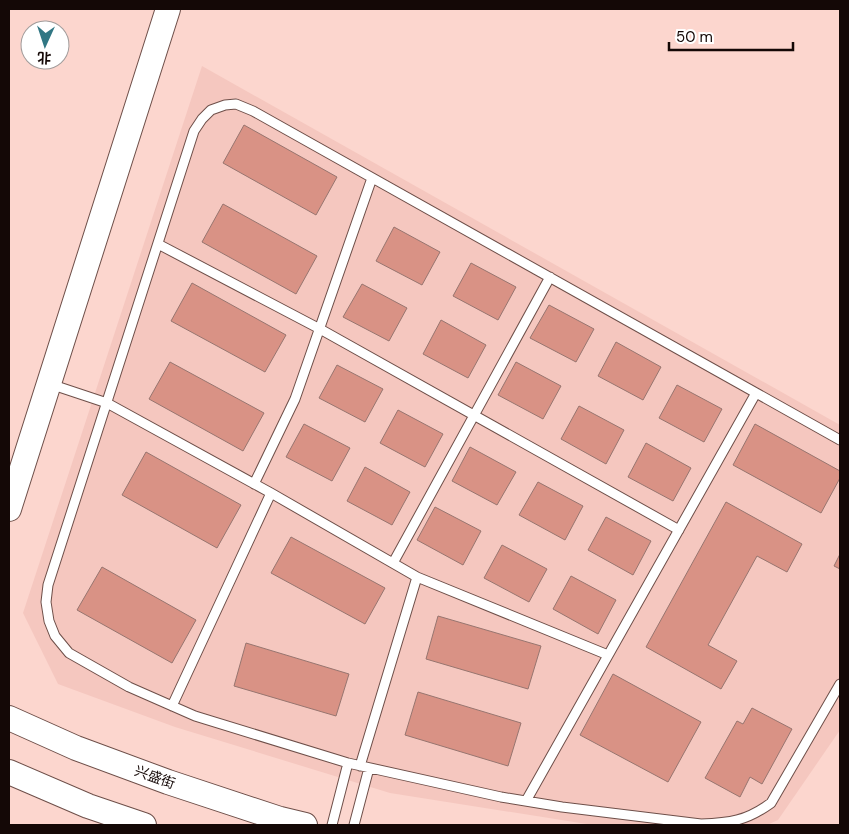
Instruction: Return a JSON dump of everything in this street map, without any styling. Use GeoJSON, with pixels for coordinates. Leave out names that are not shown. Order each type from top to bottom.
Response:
{"type":"FeatureCollection","features":[{"type":"Feature","properties":{"kind":"main road"},"geometry":{"type":"LineString","coordinates":[[9,509],[168,9]]}},
{"type":"Feature","properties":{"kind":"main road","name":"兴盛街"},"geometry":{"type":"LineString","coordinates":[[9,718],[76,748],[168,782],[280,819],[305,825]]}},
{"type":"Feature","properties":{"kind":"main road"},"geometry":{"type":"LineString","coordinates":[[9,772],[88,806],[144,825]]}},
{"type":"Feature","properties":{"kind":"lane"},"geometry":{"type":"LineString","coordinates":[[840,440],[253,111],[236,104],[225,105],[212,110],[202,119],[194,131],[48,585],[46,602],[48,621],[55,636],[69,652],[129,687],[195,716],[348,763],[501,797],[562,808],[701,824],[741,820],[759,812],[771,803],[840,685]]}},
{"type":"Feature","properties":{"kind":"lane"},"geometry":{"type":"LineString","coordinates":[[254,484],[295,400],[372,178]]}},
{"type":"Feature","properties":{"kind":"lane"},"geometry":{"type":"LineString","coordinates":[[158,244],[320,329],[679,530]]}},
{"type":"Feature","properties":{"kind":"lane"},"geometry":{"type":"LineString","coordinates":[[392,563],[550,277]]}},
{"type":"Feature","properties":{"kind":"lane"},"geometry":{"type":"LineString","coordinates":[[49,383],[107,403],[271,493],[417,577],[608,656]]}},
{"type":"Feature","properties":{"kind":"lane"},"geometry":{"type":"LineString","coordinates":[[526,801],[756,393]]}},
{"type":"Feature","properties":{"kind":"lane"},"geometry":{"type":"LineString","coordinates":[[172,706],[271,493]]}},
{"type":"Feature","properties":{"kind":"lane"},"geometry":{"type":"LineString","coordinates":[[354,825],[364,767],[417,577]]}},
{"type":"Feature","properties":{"kind":"lane"},"geometry":{"type":"LineString","coordinates":[[332,825],[348,763]]}},
{"type":"Feature","properties":{"kind":"shaded area"},"geometry":{"type":"Polygon","coordinates":[[[202,66],[840,425],[840,730],[778,820],[767,825],[593,825],[390,793],[175,727],[58,684],[23,613],[202,66]]]}},
{"type":"Feature","properties":{"kind":"building"},"geometry":{"type":"Polygon","coordinates":[[[244,125],[337,177],[316,215],[223,163],[244,125]]]}},
{"type":"Feature","properties":{"kind":"building"},"geometry":{"type":"Polygon","coordinates":[[[223,204],[317,256],[296,294],[202,242],[223,204]]]}},
{"type":"Feature","properties":{"kind":"building"},"geometry":{"type":"Polygon","coordinates":[[[394,227],[440,252],[422,285],[376,261],[394,227]]]}},
{"type":"Feature","properties":{"kind":"building"},"geometry":{"type":"Polygon","coordinates":[[[471,263],[516,287],[498,320],[453,296],[471,263]]]}},
{"type":"Feature","properties":{"kind":"building"},"geometry":{"type":"Polygon","coordinates":[[[192,283],[286,335],[265,372],[171,321],[192,283]]]}},
{"type":"Feature","properties":{"kind":"building"},"geometry":{"type":"Polygon","coordinates":[[[362,284],[407,308],[389,341],[343,317],[362,284]]]}},
{"type":"Feature","properties":{"kind":"building"},"geometry":{"type":"Polygon","coordinates":[[[549,305],[594,329],[576,362],[530,338],[549,305]]]}},
{"type":"Feature","properties":{"kind":"building"},"geometry":{"type":"Polygon","coordinates":[[[441,320],[486,345],[468,378],[423,354],[441,320]]]}},
{"type":"Feature","properties":{"kind":"building"},"geometry":{"type":"Polygon","coordinates":[[[616,342],[661,367],[643,400],[598,376],[616,342]]]}},
{"type":"Feature","properties":{"kind":"building"},"geometry":{"type":"Polygon","coordinates":[[[170,362],[264,413],[243,451],[149,399],[170,362]]]}},
{"type":"Feature","properties":{"kind":"building"},"geometry":{"type":"Polygon","coordinates":[[[516,362],[561,386],[543,419],[498,395],[516,362]]]}},
{"type":"Feature","properties":{"kind":"building"},"geometry":{"type":"Polygon","coordinates":[[[337,365],[383,389],[365,422],[319,398],[337,365]]]}},
{"type":"Feature","properties":{"kind":"building"},"geometry":{"type":"Polygon","coordinates":[[[677,385],[722,409],[704,442],[659,418],[677,385]]]}},
{"type":"Feature","properties":{"kind":"building"},"geometry":{"type":"Polygon","coordinates":[[[579,406],[624,430],[606,464],[561,439],[579,406]]]}},
{"type":"Feature","properties":{"kind":"building"},"geometry":{"type":"Polygon","coordinates":[[[398,410],[443,434],[425,467],[380,443],[398,410]]]}},
{"type":"Feature","properties":{"kind":"building"},"geometry":{"type":"Polygon","coordinates":[[[304,424],[350,448],[332,481],[286,457],[304,424]]]}},
{"type":"Feature","properties":{"kind":"building"},"geometry":{"type":"Polygon","coordinates":[[[755,424],[840,471],[840,478],[821,513],[733,465],[755,424]]]}},
{"type":"Feature","properties":{"kind":"building"},"geometry":{"type":"Polygon","coordinates":[[[646,443],[691,468],[673,501],[628,477],[646,443]]]}},
{"type":"Feature","properties":{"kind":"building"},"geometry":{"type":"Polygon","coordinates":[[[470,447],[516,472],[497,505],[452,481],[470,447]]]}},
{"type":"Feature","properties":{"kind":"building"},"geometry":{"type":"Polygon","coordinates":[[[146,452],[241,505],[217,548],[122,495],[146,452]]]}},
{"type":"Feature","properties":{"kind":"building"},"geometry":{"type":"Polygon","coordinates":[[[365,467],[410,492],[392,525],[347,501],[365,467]]]}},
{"type":"Feature","properties":{"kind":"building"},"geometry":{"type":"Polygon","coordinates":[[[538,482],[583,506],[565,540],[519,515],[538,482]]]}},
{"type":"Feature","properties":{"kind":"building"},"geometry":{"type":"Polygon","coordinates":[[[726,502],[802,544],[787,572],[757,556],[708,645],[737,661],[721,689],[646,647],[726,502]]]}},
{"type":"Feature","properties":{"kind":"building"},"geometry":{"type":"Polygon","coordinates":[[[435,507],[481,531],[463,565],[417,540],[435,507]]]}},
{"type":"Feature","properties":{"kind":"building"},"geometry":{"type":"Polygon","coordinates":[[[606,517],[651,541],[633,575],[588,550],[606,517]]]}},
{"type":"Feature","properties":{"kind":"building"},"geometry":{"type":"Polygon","coordinates":[[[291,537],[385,588],[365,624],[271,573],[291,537]]]}},
{"type":"Feature","properties":{"kind":"building"},"geometry":{"type":"Polygon","coordinates":[[[502,545],[547,569],[529,602],[484,578],[502,545]]]}},
{"type":"Feature","properties":{"kind":"building"},"geometry":{"type":"Polygon","coordinates":[[[840,554],[840,569],[834,566],[840,554]]]}},
{"type":"Feature","properties":{"kind":"building"},"geometry":{"type":"Polygon","coordinates":[[[102,567],[196,620],[172,663],[77,610],[102,567]]]}},
{"type":"Feature","properties":{"kind":"building"},"geometry":{"type":"Polygon","coordinates":[[[571,576],[616,600],[598,634],[553,609],[571,576]]]}},
{"type":"Feature","properties":{"kind":"building"},"geometry":{"type":"Polygon","coordinates":[[[438,616],[541,646],[528,689],[426,659],[438,616]]]}},
{"type":"Feature","properties":{"kind":"building"},"geometry":{"type":"Polygon","coordinates":[[[246,643],[349,674],[336,716],[234,686],[246,643]]]}},
{"type":"Feature","properties":{"kind":"building"},"geometry":{"type":"Polygon","coordinates":[[[613,674],[701,722],[668,782],[580,735],[613,674]]]}},
{"type":"Feature","properties":{"kind":"building"},"geometry":{"type":"Polygon","coordinates":[[[418,692],[521,723],[508,766],[405,735],[418,692]]]}},
{"type":"Feature","properties":{"kind":"building"},"geometry":{"type":"Polygon","coordinates":[[[752,708],[792,729],[762,784],[750,777],[740,797],[705,778],[737,721],[743,724],[752,708]]]}}]}
